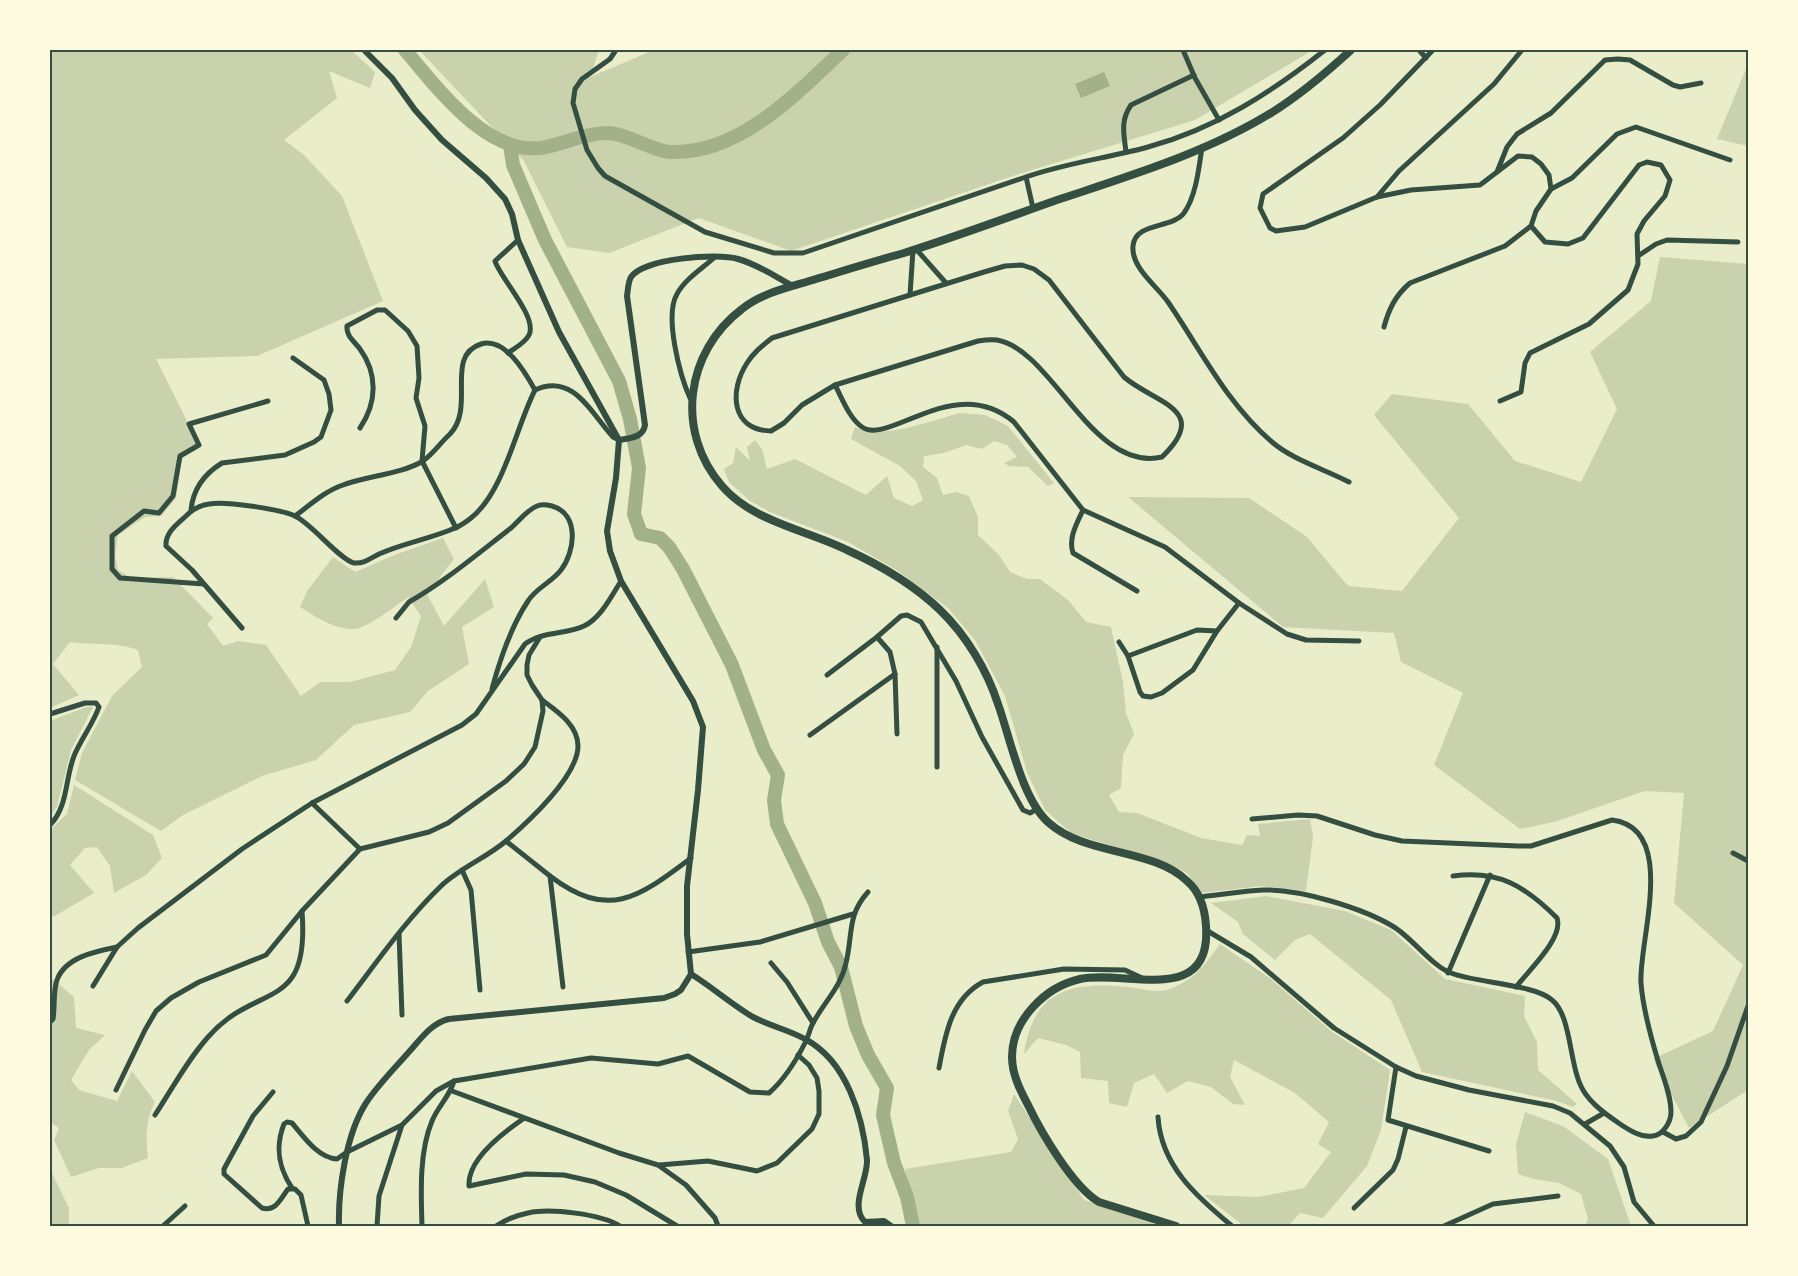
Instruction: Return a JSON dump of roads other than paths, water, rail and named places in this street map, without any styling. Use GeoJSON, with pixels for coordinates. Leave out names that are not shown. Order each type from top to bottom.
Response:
{"type":"FeatureCollection","features":[{"type":"Feature","properties":{"kind":"main road"},"geometry":{"type":"LineString","coordinates":[[1176,1226],[1099,1202],[1090,1197],[1073,1177],[1040,1126],[1018,1083],[1013,1067],[1014,1043],[1020,1025],[1034,1005],[1050,992],[1066,983],[1082,978],[1106,976],[1163,981],[1176,978],[1191,970],[1203,953],[1206,930],[1199,897],[1186,878],[1167,867],[1065,835],[1044,820],[1023,779],[997,698],[958,628],[936,606],[886,570],[846,549],[758,513],[738,501],[722,486],[701,452],[693,431],[690,398],[693,381],[708,347],[722,328],[745,306],[764,295],[914,249],[1121,178],[1202,147],[1270,114],[1299,94],[1351,50]]}},
{"type":"Feature","properties":{"kind":"street"},"geometry":{"type":"LineString","coordinates":[[339,1226],[347,1152],[366,1103],[426,1033],[443,1020],[664,998],[681,990],[691,974],[688,952],[687,886],[702,740],[701,719],[693,701],[621,581],[610,551],[607,531],[616,478],[618,440],[570,356],[518,240],[510,208],[497,189],[442,140],[415,110],[392,78],[364,50]]}},
{"type":"Feature","properties":{"kind":"street"},"geometry":{"type":"LineString","coordinates":[[616,50],[610,59],[582,78],[575,89],[573,103],[577,123],[587,150],[605,176],[705,232],[766,250],[789,254],[803,253],[1060,166],[1159,143],[1219,120],[1286,82],[1325,50]]}},
{"type":"Feature","properties":{"kind":"street"},"geometry":{"type":"LineString","coordinates":[[1182,50],[1219,120]]}},
{"type":"Feature","properties":{"kind":"street"},"geometry":{"type":"LineString","coordinates":[[1419,50],[1426,58]]}},
{"type":"Feature","properties":{"kind":"street"},"geometry":{"type":"LineString","coordinates":[[1433,50],[1380,105],[1343,138],[1263,194],[1260,208],[1270,228],[1276,231],[1287,231],[1305,227],[1376,197],[1412,190],[1480,185],[1518,156],[1532,157],[1541,164],[1549,175],[1551,189]]}},
{"type":"Feature","properties":{"kind":"street"},"geometry":{"type":"LineString","coordinates":[[1376,197],[1399,171],[1494,84],[1522,50]]}},
{"type":"Feature","properties":{"kind":"street"},"geometry":{"type":"LineString","coordinates":[[1497,172],[1507,147],[1517,134],[1551,113],[1605,60],[1618,58],[1630,60],[1672,85],[1680,86],[1701,83]]}},
{"type":"Feature","properties":{"kind":"street"},"geometry":{"type":"LineString","coordinates":[[1126,152],[1122,123],[1124,114],[1131,105],[1194,75]]}},
{"type":"Feature","properties":{"kind":"street"},"geometry":{"type":"LineString","coordinates":[[1384,327],[1391,306],[1399,293],[1410,283],[1505,246],[1531,226],[1536,211],[1551,189],[1572,178],[1617,134],[1636,127],[1730,160]]}},
{"type":"Feature","properties":{"kind":"street"},"geometry":{"type":"LineString","coordinates":[[1202,147],[1197,176],[1185,212],[1175,221],[1147,229],[1135,238],[1133,247],[1139,266],[1160,291],[1199,353],[1231,397],[1256,426],[1283,450],[1349,482]]}},
{"type":"Feature","properties":{"kind":"street"},"geometry":{"type":"LineString","coordinates":[[1500,401],[1521,392],[1525,363],[1530,352],[1589,324],[1628,290],[1636,275],[1638,256],[1637,234],[1644,221],[1668,190],[1670,180],[1667,172],[1661,165],[1655,162],[1647,162],[1633,170],[1582,238],[1576,242],[1545,242],[1531,226]]}},
{"type":"Feature","properties":{"kind":"street"},"geometry":{"type":"LineString","coordinates":[[1026,178],[1033,208]]}},
{"type":"Feature","properties":{"kind":"street"},"geometry":{"type":"LineString","coordinates":[[508,353],[527,338],[530,326],[520,300],[495,261],[518,240]]}},
{"type":"Feature","properties":{"kind":"street"},"geometry":{"type":"LineString","coordinates":[[1638,256],[1667,240],[1738,242]]}},
{"type":"Feature","properties":{"kind":"street"},"geometry":{"type":"LineString","coordinates":[[914,249],[946,283]]}},
{"type":"Feature","properties":{"kind":"street"},"geometry":{"type":"LineString","coordinates":[[910,295],[914,249]]}},
{"type":"Feature","properties":{"kind":"street"},"geometry":{"type":"LineString","coordinates":[[690,398],[683,382],[672,308],[681,289],[716,256]]}},
{"type":"Feature","properties":{"kind":"street"},"geometry":{"type":"LineString","coordinates":[[242,628],[204,584],[166,546],[165,541],[171,530],[191,510],[209,504],[224,503],[295,516],[353,562],[362,563],[404,545],[456,528],[472,517],[486,501],[499,478],[535,390],[546,386],[562,387],[575,393],[590,406],[613,437],[618,440],[638,436],[645,429],[627,296],[631,277],[636,273],[663,262],[692,257],[716,256],[737,258],[793,286]]}},
{"type":"Feature","properties":{"kind":"street"},"geometry":{"type":"LineString","coordinates":[[1022,265],[1034,269],[1061,294],[1124,377],[1136,387],[1171,406],[1178,415],[1182,428],[1178,441],[1162,457],[1154,459],[1140,457],[1111,444],[1096,432],[1066,401],[1036,364],[1013,346],[998,340],[978,341],[835,385],[802,405],[784,423],[771,431],[750,428],[741,419],[737,407],[738,389],[746,364],[758,349],[772,338],[946,283],[1005,266],[1022,265]]}},
{"type":"Feature","properties":{"kind":"street"},"geometry":{"type":"LineString","coordinates":[[360,428],[366,420],[374,394],[373,378],[370,366],[348,336],[347,326],[351,322],[377,310],[389,312],[408,331],[417,346],[419,378],[416,398],[424,426],[422,461],[456,528]]}},
{"type":"Feature","properties":{"kind":"street"},"geometry":{"type":"LineString","coordinates":[[295,516],[342,485],[422,461],[453,430],[459,420],[463,396],[462,362],[465,354],[481,344],[489,343],[500,346],[508,353],[535,390]]}},
{"type":"Feature","properties":{"kind":"street"},"geometry":{"type":"LineString","coordinates":[[191,510],[196,490],[213,468],[222,463],[285,456],[321,437],[331,410],[324,380],[293,358]]}},
{"type":"Feature","properties":{"kind":"street"},"geometry":{"type":"LineString","coordinates":[[835,385],[855,420],[863,428],[868,429],[881,429],[956,404],[972,403],[1001,411],[1014,422],[1083,510],[1165,547],[1239,604],[1287,634],[1306,640],[1359,641]]}},
{"type":"Feature","properties":{"kind":"street"},"geometry":{"type":"LineString","coordinates":[[204,584],[120,578],[112,570],[112,536],[144,511],[159,513],[173,496],[180,456],[198,445],[189,424],[268,401]]}},
{"type":"Feature","properties":{"kind":"street"},"geometry":{"type":"LineString","coordinates":[[396,618],[409,602],[539,505],[546,505],[562,511],[569,519],[573,529],[566,564],[559,573],[528,600],[504,647],[491,695]]}},
{"type":"Feature","properties":{"kind":"street"},"geometry":{"type":"LineString","coordinates":[[1083,510],[1070,545],[1072,553],[1137,591]]}},
{"type":"Feature","properties":{"kind":"street"},"geometry":{"type":"LineString","coordinates":[[93,986],[117,947],[158,911],[205,875],[293,813],[462,725],[476,714],[491,695],[518,653],[533,638],[586,625],[596,617],[621,581]]}},
{"type":"Feature","properties":{"kind":"street"},"geometry":{"type":"LineString","coordinates":[[1119,642],[1128,656],[1140,692],[1143,696],[1151,697],[1174,686],[1193,670],[1217,631],[1239,604]]}},
{"type":"Feature","properties":{"kind":"street"},"geometry":{"type":"LineString","coordinates":[[827,675],[876,638],[901,616],[907,615],[920,622],[937,647],[1012,793],[1023,810],[1030,813],[1037,809]]}},
{"type":"Feature","properties":{"kind":"street"},"geometry":{"type":"LineString","coordinates":[[1128,656],[1197,630],[1217,631]]}},
{"type":"Feature","properties":{"kind":"street"},"geometry":{"type":"LineString","coordinates":[[348,1001],[399,933],[441,885],[506,841],[547,800],[569,773],[576,760],[579,745],[574,730],[563,715],[542,700],[527,675],[526,665],[529,655],[540,637]]}},
{"type":"Feature","properties":{"kind":"street"},"geometry":{"type":"LineString","coordinates":[[876,638],[890,652],[895,674],[897,734]]}},
{"type":"Feature","properties":{"kind":"street"},"geometry":{"type":"LineString","coordinates":[[937,647],[937,767]]}},
{"type":"Feature","properties":{"kind":"street"},"geometry":{"type":"LineString","coordinates":[[810,735],[895,674]]}},
{"type":"Feature","properties":{"kind":"street"},"geometry":{"type":"LineString","coordinates":[[116,1090],[156,1011],[170,998],[199,982],[266,955],[302,911],[360,849],[429,832],[448,823],[506,781],[524,764],[535,747],[543,711],[542,700]]}},
{"type":"Feature","properties":{"kind":"street"},"geometry":{"type":"LineString","coordinates":[[50,714],[85,703],[96,703],[99,707],[73,759],[62,808],[57,818],[50,825]]}},
{"type":"Feature","properties":{"kind":"street"},"geometry":{"type":"LineString","coordinates":[[312,803],[360,849]]}},
{"type":"Feature","properties":{"kind":"street"},"geometry":{"type":"LineString","coordinates":[[1199,897],[1265,890],[1304,895],[1348,906],[1395,928],[1448,973],[1542,994],[1556,1004],[1566,1027],[1578,1081],[1584,1092],[1604,1113],[1637,1134],[1654,1136],[1663,1132],[1670,1119],[1670,1099],[1652,1040],[1640,982],[1651,897],[1651,866],[1645,846],[1638,834],[1624,821],[1612,820],[1536,844],[1518,846],[1402,840],[1375,835],[1317,816],[1298,814],[1252,819]]}},
{"type":"Feature","properties":{"kind":"street"},"geometry":{"type":"LineString","coordinates":[[506,841],[550,876],[577,894],[590,898],[622,900],[651,887],[691,858]]}},
{"type":"Feature","properties":{"kind":"street"},"geometry":{"type":"LineString","coordinates":[[1733,853],[1748,860]]}},
{"type":"Feature","properties":{"kind":"street"},"geometry":{"type":"LineString","coordinates":[[462,870],[471,890],[480,990]]}},
{"type":"Feature","properties":{"kind":"street"},"geometry":{"type":"LineString","coordinates":[[1448,973],[1490,875]]}},
{"type":"Feature","properties":{"kind":"street"},"geometry":{"type":"LineString","coordinates":[[1453,876],[1490,875],[1524,890],[1540,901],[1557,918],[1559,924],[1549,947],[1516,987]]}},
{"type":"Feature","properties":{"kind":"street"},"geometry":{"type":"LineString","coordinates":[[550,876],[563,987]]}},
{"type":"Feature","properties":{"kind":"street"},"geometry":{"type":"LineString","coordinates":[[308,1226],[301,1195],[292,1188],[279,1161],[279,1139],[284,1124],[287,1122],[292,1124],[310,1144],[330,1159],[337,1159],[347,1152],[402,1125],[436,1091],[454,1081],[591,1058],[658,1064],[688,1056],[734,1084],[761,1094],[769,1093],[778,1085],[798,1055],[807,1040],[813,1023],[840,982],[846,964],[853,914],[857,904],[868,892]]}},
{"type":"Feature","properties":{"kind":"street"},"geometry":{"type":"LineString","coordinates":[[155,1115],[209,1035],[236,1013],[270,998],[284,988],[296,973],[303,947],[302,911]]}},
{"type":"Feature","properties":{"kind":"street"},"geometry":{"type":"LineString","coordinates":[[688,952],[760,942],[853,914]]}},
{"type":"Feature","properties":{"kind":"street"},"geometry":{"type":"LineString","coordinates":[[1206,930],[1251,957],[1334,1028],[1396,1067],[1416,1076],[1460,1087],[1553,1106],[1585,1124],[1610,1146],[1624,1167],[1634,1202],[1654,1226]]}},
{"type":"Feature","properties":{"kind":"street"},"geometry":{"type":"LineString","coordinates":[[399,933],[402,1015]]}},
{"type":"Feature","properties":{"kind":"street"},"geometry":{"type":"LineString","coordinates":[[50,1022],[53,1019],[57,980],[64,969],[81,957],[117,947]]}},
{"type":"Feature","properties":{"kind":"street"},"geometry":{"type":"LineString","coordinates":[[771,963],[787,982],[813,1023]]}},
{"type":"Feature","properties":{"kind":"street"},"geometry":{"type":"LineString","coordinates":[[939,1068],[951,1017],[971,988],[983,982],[1040,972],[1102,968],[1125,970],[1147,980]]}},
{"type":"Feature","properties":{"kind":"street"},"geometry":{"type":"LineString","coordinates":[[691,974],[755,1018],[807,1040],[837,1070],[850,1091],[856,1107],[867,1161],[867,1175],[859,1204],[860,1213],[865,1224],[884,1221],[891,1226]]}},
{"type":"Feature","properties":{"kind":"street"},"geometry":{"type":"LineString","coordinates":[[1663,1132],[1676,1139],[1686,1136],[1701,1122],[1727,1066],[1748,1006]]}},
{"type":"Feature","properties":{"kind":"street"},"geometry":{"type":"LineString","coordinates":[[658,1165],[708,1161],[757,1171],[777,1164],[812,1129],[819,1114],[820,1091],[817,1078],[810,1065],[798,1055]]}},
{"type":"Feature","properties":{"kind":"street"},"geometry":{"type":"LineString","coordinates":[[1396,1067],[1387,1117],[1390,1123],[1489,1151]]}},
{"type":"Feature","properties":{"kind":"street"},"geometry":{"type":"LineString","coordinates":[[422,1226],[422,1191],[427,1137],[432,1122],[452,1090],[454,1081]]}},
{"type":"Feature","properties":{"kind":"street"},"geometry":{"type":"LineString","coordinates":[[452,1090],[523,1118],[658,1165],[686,1185],[715,1218],[718,1226]]}},
{"type":"Feature","properties":{"kind":"street"},"geometry":{"type":"LineString","coordinates":[[273,1092],[253,1116],[224,1169],[224,1174],[262,1208],[268,1210],[274,1207],[292,1188]]}},
{"type":"Feature","properties":{"kind":"street"},"geometry":{"type":"LineString","coordinates":[[1585,1124],[1604,1113]]}},
{"type":"Feature","properties":{"kind":"street"},"geometry":{"type":"LineString","coordinates":[[1158,1117],[1162,1140],[1174,1169],[1192,1190],[1232,1226]]}},
{"type":"Feature","properties":{"kind":"street"},"geometry":{"type":"LineString","coordinates":[[523,1118],[495,1139],[485,1150],[469,1178],[469,1186],[526,1174],[564,1175],[595,1182],[626,1195],[677,1226]]}},
{"type":"Feature","properties":{"kind":"street"},"geometry":{"type":"LineString","coordinates":[[377,1226],[379,1196],[402,1125]]}},
{"type":"Feature","properties":{"kind":"street"},"geometry":{"type":"LineString","coordinates":[[1354,1208],[1393,1170],[1398,1159],[1406,1128]]}},
{"type":"Feature","properties":{"kind":"street"},"geometry":{"type":"LineString","coordinates":[[1444,1226],[1493,1204],[1558,1196]]}},
{"type":"Feature","properties":{"kind":"street"},"geometry":{"type":"LineString","coordinates":[[163,1226],[185,1206]]}},
{"type":"Feature","properties":{"kind":"street"},"geometry":{"type":"LineString","coordinates":[[496,1226],[527,1213],[541,1211],[581,1215],[611,1221],[620,1226]]}},
{"type":"Feature","properties":{"kind":"waterway"},"geometry":{"type":"LineString","coordinates":[[405,50],[447,99],[482,129],[500,140],[520,147],[540,148],[590,135],[607,133],[623,136],[657,149],[672,152],[697,150],[721,143],[744,132],[787,102],[843,50]]}},
{"type":"Feature","properties":{"kind":"waterway"},"geometry":{"type":"LineString","coordinates":[[510,145],[513,165],[545,240],[619,381],[630,419],[639,468],[634,514],[641,534],[660,538],[669,547],[683,569],[732,665],[764,750],[778,775],[774,800],[777,824],[815,903],[828,942],[841,967],[856,1026],[868,1055],[887,1088],[883,1115],[894,1163],[907,1197],[913,1226]]}}]}
